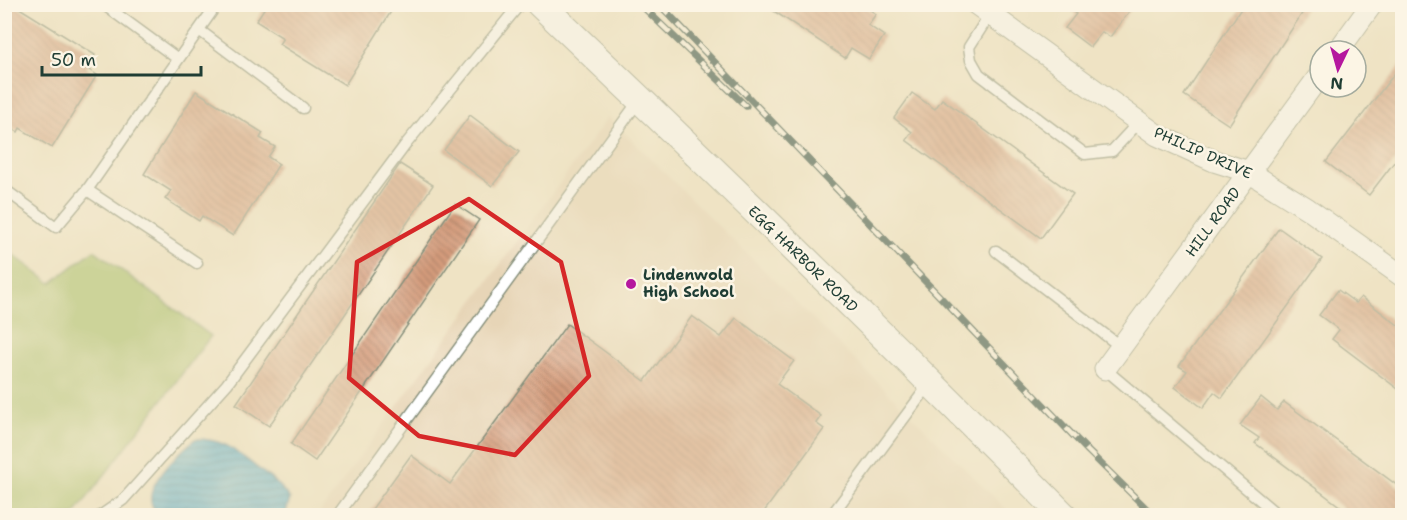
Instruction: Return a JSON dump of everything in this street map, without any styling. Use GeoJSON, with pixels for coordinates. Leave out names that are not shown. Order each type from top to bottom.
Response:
{"type":"FeatureCollection","features":[{"type":"Feature","properties":{"kind":"street","name":"EGG HARBOR ROAD"},"geometry":{"type":"LineString","coordinates":[[540,4],[931,382],[1064,516]]}},
{"type":"Feature","properties":{"kind":"street"},"geometry":{"type":"LineString","coordinates":[[1347,39],[1372,4]]}},
{"type":"Feature","properties":{"kind":"street","name":"PHILIP DRIVE"},"geometry":{"type":"LineString","coordinates":[[992,10],[1139,122],[1167,140],[1214,161],[1249,172],[1308,209],[1402,276]]}},
{"type":"Feature","properties":{"kind":"street","name":"HILL ROAD"},"geometry":{"type":"LineString","coordinates":[[1105,369],[1308,91]]}},
{"type":"Feature","properties":{"kind":"lane"},"geometry":{"type":"LineString","coordinates":[[103,4],[178,59]]}},
{"type":"Feature","properties":{"kind":"lane"},"geometry":{"type":"LineString","coordinates":[[4,189],[56,227],[87,189],[217,4]]}},
{"type":"Feature","properties":{"kind":"lane"},"geometry":{"type":"LineString","coordinates":[[105,514],[123,500],[227,384],[406,144],[520,4]]}},
{"type":"Feature","properties":{"kind":"lane"},"geometry":{"type":"LineString","coordinates":[[992,10],[969,47],[971,60],[979,74],[1086,154],[1112,151],[1139,122]]}},
{"type":"Feature","properties":{"kind":"lane"},"geometry":{"type":"LineString","coordinates":[[199,30],[303,108]]}},
{"type":"Feature","properties":{"kind":"lane"},"geometry":{"type":"LineString","coordinates":[[337,516],[640,99]]}},
{"type":"Feature","properties":{"kind":"lane"},"geometry":{"type":"LineString","coordinates":[[87,189],[196,263]]}},
{"type":"Feature","properties":{"kind":"lane"},"geometry":{"type":"LineString","coordinates":[[996,251],[1121,347]]}},
{"type":"Feature","properties":{"kind":"lane"},"geometry":{"type":"LineString","coordinates":[[1105,369],[1279,516]]}},
{"type":"Feature","properties":{"kind":"lane"},"geometry":{"type":"LineString","coordinates":[[831,516],[931,382]]}},
{"type":"Feature","properties":{"kind":"highlighted area"},"geometry":{"type":"Polygon","coordinates":[[[469,199],[561,262],[589,376],[515,455],[419,436],[349,378],[357,262],[469,199]]]}},
{"type":"Feature","properties":{"kind":"shaded area","name":"Lindenwold High School"},"geometry":{"type":"Polygon","coordinates":[[[608,117],[922,426],[1012,515],[317,516],[608,117]]]}},
{"type":"Feature","properties":{"kind":"green space"},"geometry":{"type":"Polygon","coordinates":[[[5,249],[51,283],[94,250],[211,336],[74,515],[5,515],[5,249]]]}},
{"type":"Feature","properties":{"kind":"water"},"geometry":{"type":"Polygon","coordinates":[[[195,439],[205,439],[228,446],[269,477],[290,499],[285,515],[157,515],[151,502],[154,485],[166,467],[195,439]]]}},
{"type":"Feature","properties":{"kind":"building"},"geometry":{"type":"Polygon","coordinates":[[[13,4],[95,55],[86,68],[97,75],[52,148],[20,128],[18,132],[4,124],[4,18],[13,4]]]}},
{"type":"Feature","properties":{"kind":"building"},"geometry":{"type":"Polygon","coordinates":[[[267,4],[382,4],[392,10],[345,85],[279,44],[283,38],[256,21],[267,4]]]}},
{"type":"Feature","properties":{"kind":"building"},"geometry":{"type":"Polygon","coordinates":[[[763,4],[861,4],[876,14],[868,25],[884,36],[869,59],[851,48],[845,58],[763,4]]]}},
{"type":"Feature","properties":{"kind":"building"},"geometry":{"type":"Polygon","coordinates":[[[1068,4],[1135,4],[1110,37],[1102,32],[1090,47],[1065,28],[1076,14],[1066,7],[1068,4]]]}},
{"type":"Feature","properties":{"kind":"building"},"geometry":{"type":"Polygon","coordinates":[[[1244,4],[1298,4],[1305,9],[1229,125],[1184,95],[1244,4]]]}},
{"type":"Feature","properties":{"kind":"building"},"geometry":{"type":"Polygon","coordinates":[[[1402,64],[1402,152],[1369,195],[1326,162],[1402,64]]]}},
{"type":"Feature","properties":{"kind":"building"},"geometry":{"type":"Polygon","coordinates":[[[196,91],[263,133],[260,138],[275,147],[268,157],[279,164],[233,236],[202,216],[199,221],[165,199],[171,191],[144,174],[196,91]]]}},
{"type":"Feature","properties":{"kind":"building"},"geometry":{"type":"Polygon","coordinates":[[[912,93],[935,109],[942,99],[1073,194],[1041,238],[906,140],[912,132],[894,118],[912,93]]]}},
{"type":"Feature","properties":{"kind":"building"},"geometry":{"type":"Polygon","coordinates":[[[470,115],[519,152],[492,186],[444,150],[470,115]]]}},
{"type":"Feature","properties":{"kind":"building"},"geometry":{"type":"Polygon","coordinates":[[[400,164],[433,185],[269,426],[236,404],[400,164]]]}},
{"type":"Feature","properties":{"kind":"building"},"geometry":{"type":"Polygon","coordinates":[[[455,204],[479,220],[315,461],[291,444],[455,204]]]}},
{"type":"Feature","properties":{"kind":"building"},"geometry":{"type":"Polygon","coordinates":[[[1279,228],[1322,259],[1222,398],[1214,392],[1203,408],[1175,387],[1187,371],[1179,366],[1279,228]]]}},
{"type":"Feature","properties":{"kind":"building"},"geometry":{"type":"Polygon","coordinates":[[[1338,290],[1356,303],[1361,297],[1402,328],[1402,392],[1332,339],[1339,330],[1319,315],[1338,290]]]}},
{"type":"Feature","properties":{"kind":"building"},"geometry":{"type":"Polygon","coordinates":[[[692,316],[721,337],[736,318],[794,361],[777,384],[821,416],[816,423],[824,429],[761,516],[367,516],[411,455],[450,484],[567,324],[645,381],[692,316]]]}},
{"type":"Feature","properties":{"kind":"building"},"geometry":{"type":"Polygon","coordinates":[[[1261,397],[1277,410],[1284,402],[1402,489],[1402,516],[1353,516],[1255,443],[1259,438],[1240,425],[1261,397]]]}},
{"type":"Feature","properties":{"kind":"railway"},"geometry":{"type":"LineString","coordinates":[[640,4],[746,106]]}},
{"type":"Feature","properties":{"kind":"railway"},"geometry":{"type":"LineString","coordinates":[[659,4],[1088,451],[1154,516]]}},
{"type":"Feature","properties":{"kind":"place","name":"Lindenwold High School"},"geometry":{"type":"Point","coordinates":[631,284]}}]}
